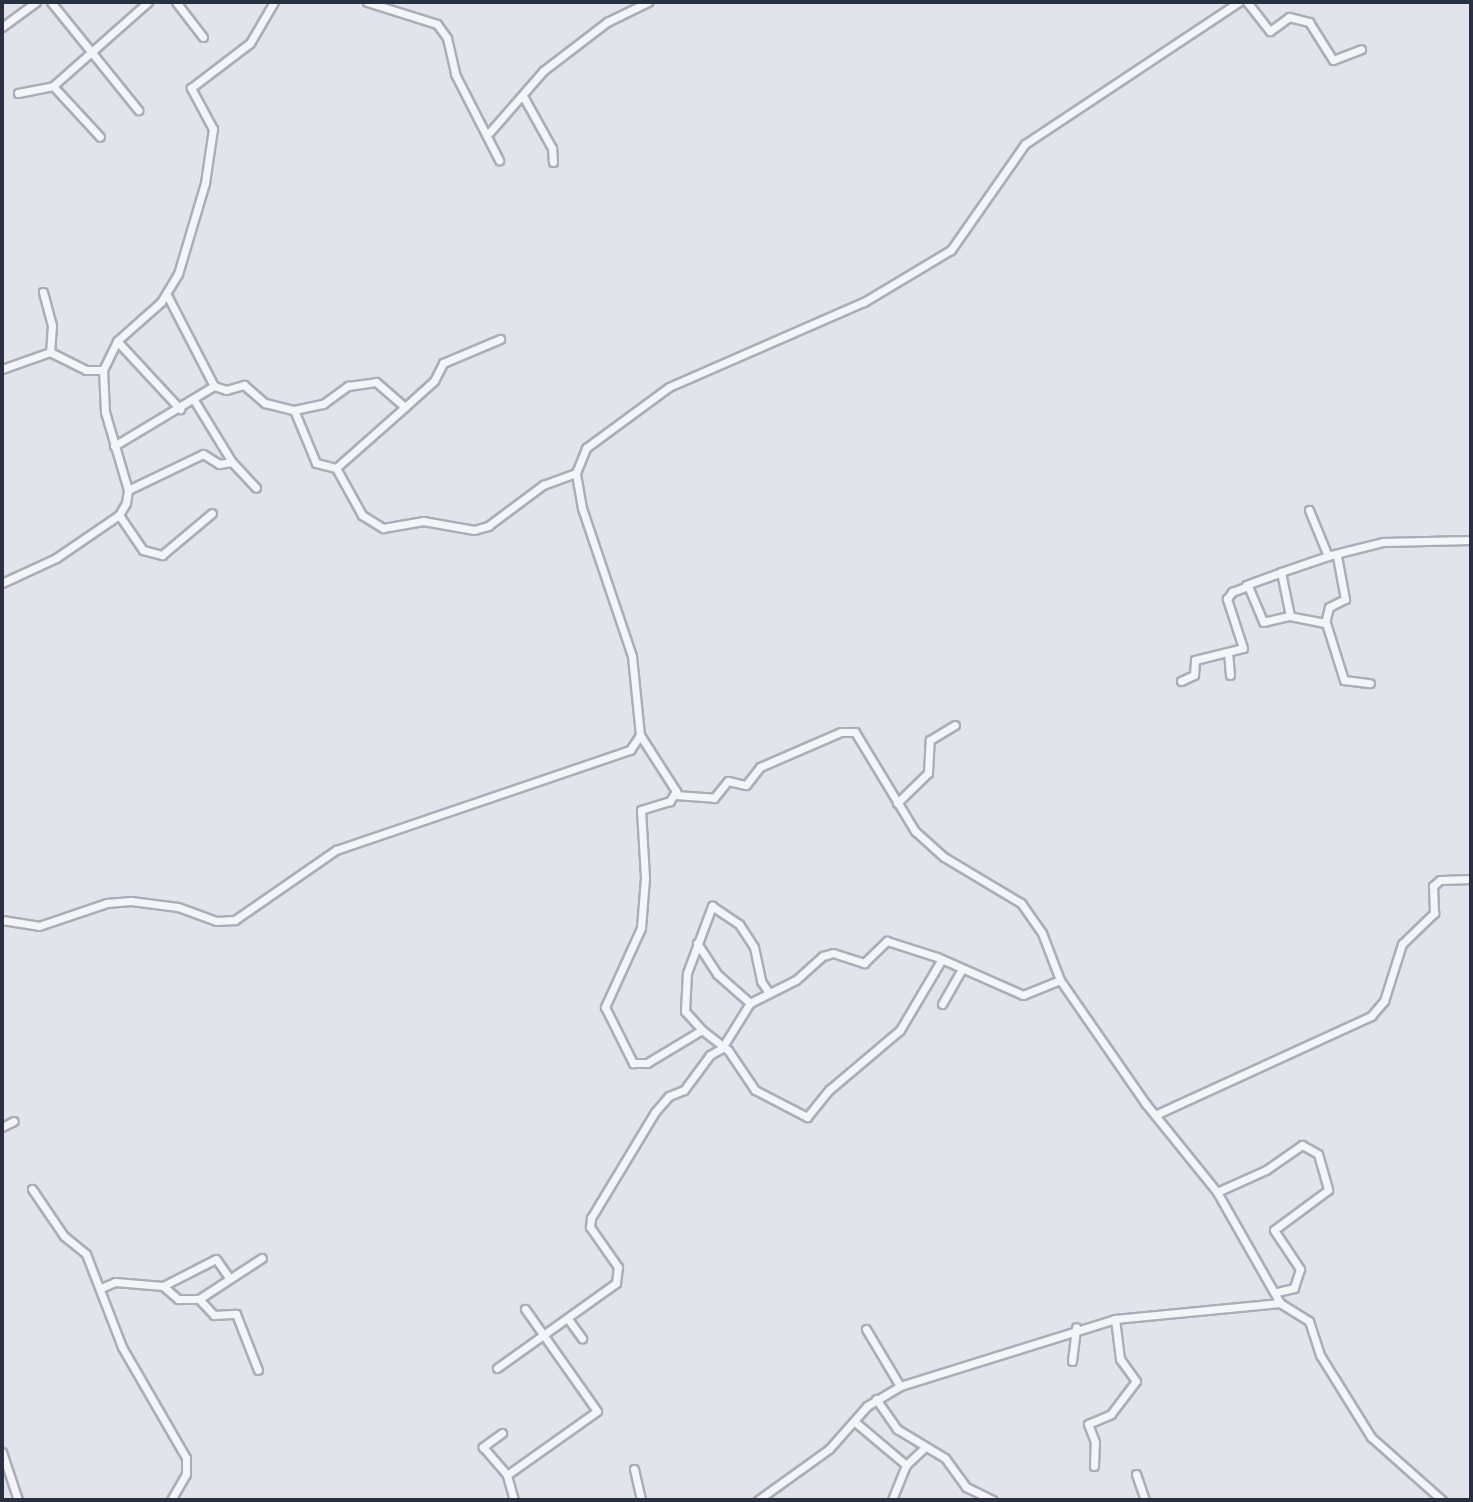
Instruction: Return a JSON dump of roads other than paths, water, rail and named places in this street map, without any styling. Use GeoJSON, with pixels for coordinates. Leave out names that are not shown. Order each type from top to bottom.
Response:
{"type":"FeatureCollection","features":[{"type":"Feature","properties":{"kind":"street"},"geometry":{"type":"LineString","coordinates":[[2,27],[36,2]]}},
{"type":"Feature","properties":{"kind":"street"},"geometry":{"type":"LineString","coordinates":[[51,2],[138,110]]}},
{"type":"Feature","properties":{"kind":"street"},"geometry":{"type":"LineString","coordinates":[[18,93],[53,86],[148,2]]}},
{"type":"Feature","properties":{"kind":"street"},"geometry":{"type":"LineString","coordinates":[[176,2],[203,37]]}},
{"type":"Feature","properties":{"kind":"street"},"geometry":{"type":"LineString","coordinates":[[2,583],[56,558],[119,515],[128,490],[114,446],[103,370],[117,341],[167,295],[191,232],[211,146],[213,124],[191,88],[250,43],[274,2]]}},
{"type":"Feature","properties":{"kind":"street"},"geometry":{"type":"LineString","coordinates":[[367,2],[437,24],[447,38],[455,74],[489,133],[499,160]]}},
{"type":"Feature","properties":{"kind":"street"},"geometry":{"type":"LineString","coordinates":[[489,133],[543,71],[607,22],[648,2]]}},
{"type":"Feature","properties":{"kind":"street"},"geometry":{"type":"LineString","coordinates":[[675,795],[668,773],[640,735],[628,638],[593,543],[576,473],[586,448],[600,432],[669,387],[864,302],[951,250],[1025,144],[1239,2]]}},
{"type":"Feature","properties":{"kind":"street"},"geometry":{"type":"LineString","coordinates":[[1247,2],[1270,31],[1289,17],[1309,22],[1333,60],[1361,49]]}},
{"type":"Feature","properties":{"kind":"street"},"geometry":{"type":"LineString","coordinates":[[53,86],[100,137]]}},
{"type":"Feature","properties":{"kind":"street"},"geometry":{"type":"LineString","coordinates":[[523,96],[552,148],[553,162]]}},
{"type":"Feature","properties":{"kind":"street"},"geometry":{"type":"LineString","coordinates":[[43,292],[52,325],[50,352]]}},
{"type":"Feature","properties":{"kind":"street"},"geometry":{"type":"LineString","coordinates":[[167,295],[214,386],[226,390],[244,385],[265,403],[294,410],[323,404],[348,386],[376,382],[405,407]]}},
{"type":"Feature","properties":{"kind":"street"},"geometry":{"type":"LineString","coordinates":[[336,468],[434,381],[443,363],[500,339]]}},
{"type":"Feature","properties":{"kind":"street"},"geometry":{"type":"LineString","coordinates":[[117,341],[180,409]]}},
{"type":"Feature","properties":{"kind":"street"},"geometry":{"type":"LineString","coordinates":[[2,369],[50,352],[86,370],[103,370]]}},
{"type":"Feature","properties":{"kind":"street"},"geometry":{"type":"LineString","coordinates":[[114,446],[214,386]]}},
{"type":"Feature","properties":{"kind":"street"},"geometry":{"type":"LineString","coordinates":[[194,400],[232,462],[256,488]]}},
{"type":"Feature","properties":{"kind":"street"},"geometry":{"type":"LineString","coordinates":[[294,410],[316,463],[336,468],[362,515],[383,528],[423,521],[474,530],[488,526],[543,485],[576,473]]}},
{"type":"Feature","properties":{"kind":"street"},"geometry":{"type":"LineString","coordinates":[[128,490],[197,455],[206,454],[219,464],[232,462]]}},
{"type":"Feature","properties":{"kind":"street"},"geometry":{"type":"LineString","coordinates":[[1309,510],[1328,556]]}},
{"type":"Feature","properties":{"kind":"street"},"geometry":{"type":"LineString","coordinates":[[119,515],[143,550],[162,555],[173,551],[212,513]]}},
{"type":"Feature","properties":{"kind":"street"},"geometry":{"type":"LineString","coordinates":[[1181,681],[1194,675],[1193,661],[1243,648],[1227,597],[1246,585],[1328,556],[1383,542],[1471,540]]}},
{"type":"Feature","properties":{"kind":"street"},"geometry":{"type":"LineString","coordinates":[[1337,556],[1348,594],[1329,607],[1326,623],[1344,680],[1370,683]]}},
{"type":"Feature","properties":{"kind":"street"},"geometry":{"type":"LineString","coordinates":[[1281,572],[1290,616]]}},
{"type":"Feature","properties":{"kind":"street"},"geometry":{"type":"LineString","coordinates":[[1246,585],[1260,620],[1290,616],[1326,623]]}},
{"type":"Feature","properties":{"kind":"street"},"geometry":{"type":"LineString","coordinates":[[1228,652],[1230,675]]}},
{"type":"Feature","properties":{"kind":"street"},"geometry":{"type":"LineString","coordinates":[[897,803],[928,773],[930,740],[955,725]]}},
{"type":"Feature","properties":{"kind":"street"},"geometry":{"type":"LineString","coordinates":[[702,1030],[687,1043],[636,1066],[605,1012],[641,928],[645,878],[641,810],[675,795],[688,800],[718,797],[728,781],[746,785],[760,767],[845,730],[858,735],[915,831],[944,857],[1016,898],[1042,933],[1060,980],[1155,1115],[1217,1192],[1280,1303]]}},
{"type":"Feature","properties":{"kind":"street"},"geometry":{"type":"LineString","coordinates":[[2,920],[39,926],[107,903],[131,901],[235,920],[336,850],[389,836],[473,801],[608,762],[630,750],[640,735]]}},
{"type":"Feature","properties":{"kind":"street"},"geometry":{"type":"LineString","coordinates":[[1155,1115],[1371,1016],[1384,1001],[1402,944],[1434,913],[1433,886],[1440,880],[1471,879]]}},
{"type":"Feature","properties":{"kind":"street"},"geometry":{"type":"LineString","coordinates":[[769,993],[751,941],[727,912],[710,907],[687,973],[684,1008],[702,1030],[724,1045],[755,1090],[808,1116],[829,1090],[900,1030],[942,959]]}},
{"type":"Feature","properties":{"kind":"street"},"geometry":{"type":"LineString","coordinates":[[497,1368],[604,1296],[619,1279],[614,1259],[590,1227],[591,1218],[655,1112],[669,1096],[684,1090],[724,1045],[750,1003],[796,980],[823,956],[833,953],[864,963],[887,941],[942,959],[1023,995],[1060,980]]}},
{"type":"Feature","properties":{"kind":"street"},"geometry":{"type":"LineString","coordinates":[[697,943],[717,974],[750,1003]]}},
{"type":"Feature","properties":{"kind":"street"},"geometry":{"type":"LineString","coordinates":[[942,1004],[962,969]]}},
{"type":"Feature","properties":{"kind":"street"},"geometry":{"type":"LineString","coordinates":[[2,1127],[14,1121]]}},
{"type":"Feature","properties":{"kind":"street"},"geometry":{"type":"LineString","coordinates":[[1217,1192],[1266,1170],[1302,1145],[1318,1154],[1328,1190],[1274,1230],[1300,1269],[1294,1288],[1276,1292]]}},
{"type":"Feature","properties":{"kind":"street"},"geometry":{"type":"LineString","coordinates":[[32,1189],[64,1236],[86,1254],[122,1347],[188,1464],[171,1500]]}},
{"type":"Feature","properties":{"kind":"street"},"geometry":{"type":"LineString","coordinates":[[163,1286],[178,1299],[199,1299],[228,1276],[262,1258]]}},
{"type":"Feature","properties":{"kind":"street"},"geometry":{"type":"LineString","coordinates":[[101,1288],[115,1282],[163,1286],[214,1259],[228,1276]]}},
{"type":"Feature","properties":{"kind":"street"},"geometry":{"type":"LineString","coordinates":[[199,1299],[214,1315],[236,1314],[258,1370]]}},
{"type":"Feature","properties":{"kind":"street"},"geometry":{"type":"LineString","coordinates":[[758,1500],[815,1461],[876,1399],[900,1386],[1076,1327],[1115,1319],[1280,1303],[1306,1316],[1320,1355],[1371,1437],[1442,1500]]}},
{"type":"Feature","properties":{"kind":"street"},"geometry":{"type":"LineString","coordinates":[[507,1475],[597,1412],[525,1309]]}},
{"type":"Feature","properties":{"kind":"street"},"geometry":{"type":"LineString","coordinates":[[568,1319],[582,1338]]}},
{"type":"Feature","properties":{"kind":"street"},"geometry":{"type":"LineString","coordinates":[[1094,1466],[1095,1442],[1088,1424],[1111,1414],[1136,1381],[1120,1359],[1115,1319]]}},
{"type":"Feature","properties":{"kind":"street"},"geometry":{"type":"LineString","coordinates":[[1072,1361],[1076,1327]]}},
{"type":"Feature","properties":{"kind":"street"},"geometry":{"type":"LineString","coordinates":[[866,1329],[900,1386]]}},
{"type":"Feature","properties":{"kind":"street"},"geometry":{"type":"LineString","coordinates":[[876,1399],[897,1429],[945,1458],[966,1487],[993,1500]]}},
{"type":"Feature","properties":{"kind":"street"},"geometry":{"type":"LineString","coordinates":[[855,1422],[906,1465]]}},
{"type":"Feature","properties":{"kind":"street"},"geometry":{"type":"LineString","coordinates":[[502,1433],[483,1447],[507,1475],[514,1500]]}},
{"type":"Feature","properties":{"kind":"street"},"geometry":{"type":"LineString","coordinates":[[892,1500],[906,1465],[925,1447]]}},
{"type":"Feature","properties":{"kind":"street"},"geometry":{"type":"LineString","coordinates":[[2,1452],[18,1500]]}},
{"type":"Feature","properties":{"kind":"street"},"geometry":{"type":"LineString","coordinates":[[634,1469],[641,1500]]}},
{"type":"Feature","properties":{"kind":"street"},"geometry":{"type":"LineString","coordinates":[[1136,1474],[1145,1500]]}}]}
